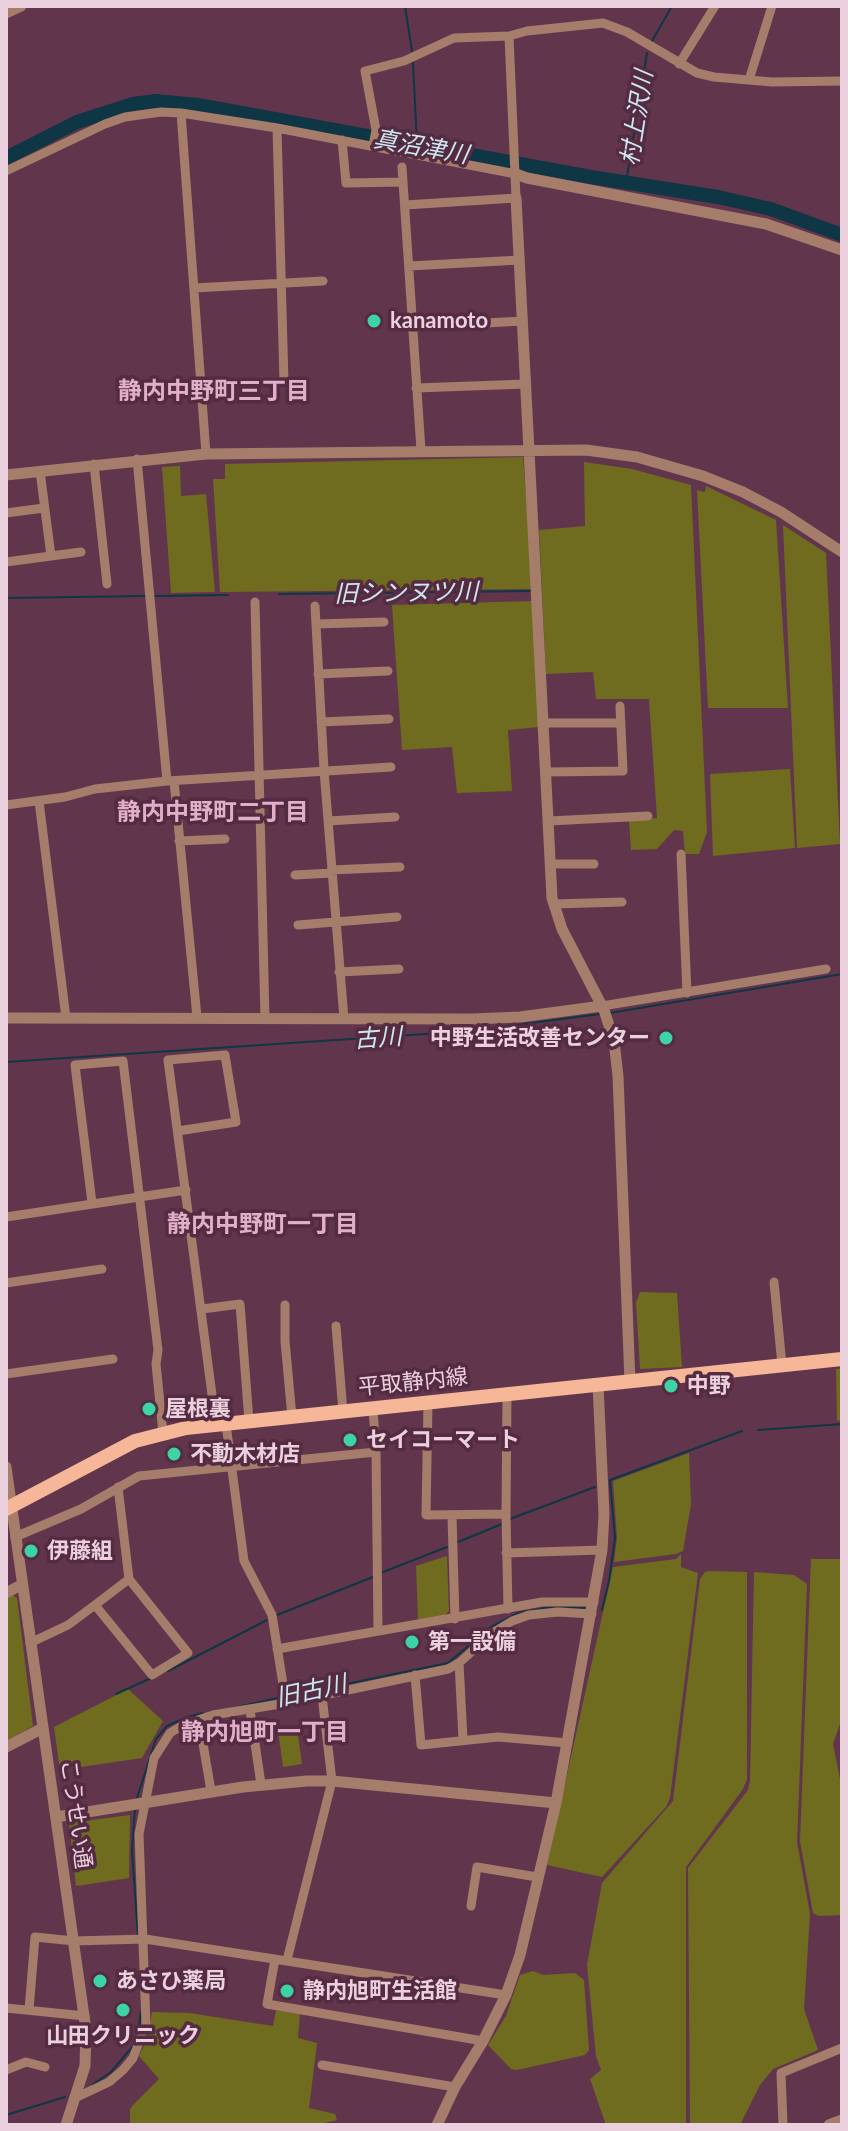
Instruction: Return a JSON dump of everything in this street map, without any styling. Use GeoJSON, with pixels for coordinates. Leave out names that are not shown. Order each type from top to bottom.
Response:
{"type":"FeatureCollection","features":[{"type":"Feature","properties":{"kind":"main road","name":"平取静内線"},"geometry":{"type":"LineString","coordinates":[[9,1508],[135,1441],[163,1433],[221,1424],[842,1359]]}},
{"type":"Feature","properties":{"kind":"street"},"geometry":{"type":"LineString","coordinates":[[6,13],[21,6]]}},
{"type":"Feature","properties":{"kind":"street"},"geometry":{"type":"LineString","coordinates":[[679,64],[715,6]]}},
{"type":"Feature","properties":{"kind":"street"},"geometry":{"type":"LineString","coordinates":[[749,80],[772,6]]}},
{"type":"Feature","properties":{"kind":"street"},"geometry":{"type":"LineString","coordinates":[[374,145],[376,130],[365,71],[404,61],[454,38],[509,36],[527,31],[603,23],[627,32],[697,73],[749,80],[842,81]]}},
{"type":"Feature","properties":{"kind":"street"},"geometry":{"type":"LineString","coordinates":[[509,36],[554,904],[562,929],[605,1011],[614,1041],[630,1382]]}},
{"type":"Feature","properties":{"kind":"street"},"geometry":{"type":"LineString","coordinates":[[181,113],[206,454]]}},
{"type":"Feature","properties":{"kind":"street"},"geometry":{"type":"LineString","coordinates":[[6,171],[66,141],[125,117],[181,113],[516,172],[527,178],[766,224],[842,250]]}},
{"type":"Feature","properties":{"kind":"street"},"geometry":{"type":"LineString","coordinates":[[202,383],[284,382],[277,128]]}},
{"type":"Feature","properties":{"kind":"street"},"geometry":{"type":"LineString","coordinates":[[342,140],[346,183],[403,182]]}},
{"type":"Feature","properties":{"kind":"street"},"geometry":{"type":"LineString","coordinates":[[402,167],[421,450]]}},
{"type":"Feature","properties":{"kind":"street"},"geometry":{"type":"LineString","coordinates":[[405,205],[516,198]]}},
{"type":"Feature","properties":{"kind":"street"},"geometry":{"type":"LineString","coordinates":[[409,266],[520,260]]}},
{"type":"Feature","properties":{"kind":"street"},"geometry":{"type":"LineString","coordinates":[[194,288],[323,281]]}},
{"type":"Feature","properties":{"kind":"street"},"geometry":{"type":"LineString","coordinates":[[412,327],[523,321]]}},
{"type":"Feature","properties":{"kind":"street"},"geometry":{"type":"LineString","coordinates":[[416,388],[526,384]]}},
{"type":"Feature","properties":{"kind":"street"},"geometry":{"type":"LineString","coordinates":[[6,475],[206,454],[530,448],[586,450],[637,457],[703,476],[779,511],[842,552]]}},
{"type":"Feature","properties":{"kind":"street"},"geometry":{"type":"LineString","coordinates":[[137,459],[197,1017]]}},
{"type":"Feature","properties":{"kind":"street"},"geometry":{"type":"LineString","coordinates":[[94,464],[107,584]]}},
{"type":"Feature","properties":{"kind":"street"},"geometry":{"type":"LineString","coordinates":[[40,471],[51,556]]}},
{"type":"Feature","properties":{"kind":"street"},"geometry":{"type":"LineString","coordinates":[[6,513],[44,508]]}},
{"type":"Feature","properties":{"kind":"street"},"geometry":{"type":"LineString","coordinates":[[6,562],[81,552]]}},
{"type":"Feature","properties":{"kind":"street"},"geometry":{"type":"LineString","coordinates":[[255,602],[265,1019]]}},
{"type":"Feature","properties":{"kind":"street"},"geometry":{"type":"LineString","coordinates":[[315,606],[324,770],[344,1019]]}},
{"type":"Feature","properties":{"kind":"street"},"geometry":{"type":"LineString","coordinates":[[316,624],[384,622]]}},
{"type":"Feature","properties":{"kind":"street"},"geometry":{"type":"LineString","coordinates":[[318,674],[388,671]]}},
{"type":"Feature","properties":{"kind":"street"},"geometry":{"type":"LineString","coordinates":[[546,772],[623,771],[620,706]]}},
{"type":"Feature","properties":{"kind":"street"},"geometry":{"type":"LineString","coordinates":[[321,722],[389,719]]}},
{"type":"Feature","properties":{"kind":"street"},"geometry":{"type":"LineString","coordinates":[[544,723],[621,723]]}},
{"type":"Feature","properties":{"kind":"street"},"geometry":{"type":"LineString","coordinates":[[6,805],[65,797],[95,789],[170,781],[391,767]]}},
{"type":"Feature","properties":{"kind":"street"},"geometry":{"type":"LineString","coordinates":[[39,801],[66,1018]]}},
{"type":"Feature","properties":{"kind":"street"},"geometry":{"type":"LineString","coordinates":[[549,821],[648,816]]}},
{"type":"Feature","properties":{"kind":"street"},"geometry":{"type":"LineString","coordinates":[[328,821],[395,817]]}},
{"type":"Feature","properties":{"kind":"street"},"geometry":{"type":"LineString","coordinates":[[179,841],[225,839]]}},
{"type":"Feature","properties":{"kind":"street"},"geometry":{"type":"LineString","coordinates":[[681,854],[687,993]]}},
{"type":"Feature","properties":{"kind":"street"},"geometry":{"type":"LineString","coordinates":[[551,864],[594,864]]}},
{"type":"Feature","properties":{"kind":"street"},"geometry":{"type":"LineString","coordinates":[[295,875],[400,867]]}},
{"type":"Feature","properties":{"kind":"street"},"geometry":{"type":"LineString","coordinates":[[554,904],[622,902]]}},
{"type":"Feature","properties":{"kind":"street"},"geometry":{"type":"LineString","coordinates":[[298,925],[397,917]]}},
{"type":"Feature","properties":{"kind":"street"},"geometry":{"type":"LineString","coordinates":[[339,972],[399,969]]}},
{"type":"Feature","properties":{"kind":"street"},"geometry":{"type":"LineString","coordinates":[[6,1018],[520,1017],[605,1011],[785,974],[826,969]]}},
{"type":"Feature","properties":{"kind":"street"},"geometry":{"type":"LineString","coordinates":[[178,1131],[236,1122],[225,1055],[168,1060],[202,1309],[221,1424],[233,1466],[244,1561],[272,1615],[286,1699]]}},
{"type":"Feature","properties":{"kind":"street"},"geometry":{"type":"LineString","coordinates":[[92,1203],[75,1065],[123,1061],[158,1350],[156,1364],[163,1433]]}},
{"type":"Feature","properties":{"kind":"street"},"geometry":{"type":"LineString","coordinates":[[6,1217],[186,1190]]}},
{"type":"Feature","properties":{"kind":"street"},"geometry":{"type":"LineString","coordinates":[[6,1283],[102,1269]]}},
{"type":"Feature","properties":{"kind":"street"},"geometry":{"type":"LineString","coordinates":[[774,1282],[782,1365]]}},
{"type":"Feature","properties":{"kind":"street"},"geometry":{"type":"LineString","coordinates":[[202,1309],[240,1304],[249,1421]]}},
{"type":"Feature","properties":{"kind":"street"},"geometry":{"type":"LineString","coordinates":[[285,1305],[292,1417]]}},
{"type":"Feature","properties":{"kind":"street"},"geometry":{"type":"LineString","coordinates":[[336,1326],[343,1412]]}},
{"type":"Feature","properties":{"kind":"street"},"geometry":{"type":"LineString","coordinates":[[6,1374],[113,1359]]}},
{"type":"Feature","properties":{"kind":"street"},"geometry":{"type":"LineString","coordinates":[[437,2125],[506,1995],[520,1955],[556,1803],[602,1550],[604,1514],[598,1385]]}},
{"type":"Feature","properties":{"kind":"street"},"geometry":{"type":"LineString","coordinates":[[507,1395],[508,1609]]}},
{"type":"Feature","properties":{"kind":"street"},"geometry":{"type":"LineString","coordinates":[[428,1403],[426,1515],[506,1514]]}},
{"type":"Feature","properties":{"kind":"street"},"geometry":{"type":"LineString","coordinates":[[373,1409],[378,1631]]}},
{"type":"Feature","properties":{"kind":"street"},"geometry":{"type":"LineString","coordinates":[[15,1537],[81,1509],[139,1476],[376,1452]]}},
{"type":"Feature","properties":{"kind":"street","name":"こうせい通"},"geometry":{"type":"LineString","coordinates":[[6,1467],[9,1508],[85,2016],[87,2055],[66,2125]]}},
{"type":"Feature","properties":{"kind":"street"},"geometry":{"type":"LineString","coordinates":[[95,1605],[152,1675],[188,1653],[129,1579],[118,1487]]}},
{"type":"Feature","properties":{"kind":"street"},"geometry":{"type":"LineString","coordinates":[[452,1516],[455,1619]]}},
{"type":"Feature","properties":{"kind":"street"},"geometry":{"type":"LineString","coordinates":[[506,1553],[602,1550]]}},
{"type":"Feature","properties":{"kind":"street"},"geometry":{"type":"LineString","coordinates":[[30,1643],[68,1625],[129,1579]]}},
{"type":"Feature","properties":{"kind":"street"},"geometry":{"type":"LineString","coordinates":[[6,1593],[21,1585]]}},
{"type":"Feature","properties":{"kind":"street"},"geometry":{"type":"LineString","coordinates":[[277,1649],[542,1602],[593,1608]]}},
{"type":"Feature","properties":{"kind":"street"},"geometry":{"type":"LineString","coordinates":[[75,2098],[109,2082],[123,2070],[133,2058],[146,2024],[140,1939],[140,1802],[154,1758],[170,1733],[199,1720],[286,1699],[322,1696],[448,1669],[512,1621],[543,1613],[593,1608]]}},
{"type":"Feature","properties":{"kind":"street"},"geometry":{"type":"LineString","coordinates":[[459,1663],[463,1739]]}},
{"type":"Feature","properties":{"kind":"street"},"geometry":{"type":"LineString","coordinates":[[415,1675],[421,1745],[498,1737],[568,1743]]}},
{"type":"Feature","properties":{"kind":"street"},"geometry":{"type":"LineString","coordinates":[[287,1960],[332,1781],[322,1696]]}},
{"type":"Feature","properties":{"kind":"street"},"geometry":{"type":"LineString","coordinates":[[250,1710],[261,1784]]}},
{"type":"Feature","properties":{"kind":"street"},"geometry":{"type":"LineString","coordinates":[[199,1720],[211,1791]]}},
{"type":"Feature","properties":{"kind":"street"},"geometry":{"type":"LineString","coordinates":[[6,1747],[43,1728]]}},
{"type":"Feature","properties":{"kind":"street"},"geometry":{"type":"LineString","coordinates":[[56,1817],[261,1784],[332,1781],[556,1803]]}},
{"type":"Feature","properties":{"kind":"street"},"geometry":{"type":"LineString","coordinates":[[471,1906],[477,1867],[537,1877]]}},
{"type":"Feature","properties":{"kind":"street"},"geometry":{"type":"LineString","coordinates":[[29,2010],[35,1937],[74,1941],[140,1939],[506,1995]]}},
{"type":"Feature","properties":{"kind":"street"},"geometry":{"type":"LineString","coordinates":[[275,1959],[267,2004],[483,2041]]}},
{"type":"Feature","properties":{"kind":"street"},"geometry":{"type":"LineString","coordinates":[[6,2008],[85,2016]]}},
{"type":"Feature","properties":{"kind":"street"},"geometry":{"type":"LineString","coordinates":[[783,2125],[781,2073],[842,2048]]}},
{"type":"Feature","properties":{"kind":"street"},"geometry":{"type":"LineString","coordinates":[[6,2070],[26,2062],[45,2067]]}},
{"type":"Feature","properties":{"kind":"street"},"geometry":{"type":"LineString","coordinates":[[322,2065],[455,2087]]}},
{"type":"Feature","properties":{"kind":"street"},"geometry":{"type":"LineString","coordinates":[[829,2125],[842,2120]]}},
{"type":"Feature","properties":{"kind":"shaded area"},"geometry":{"type":"Polygon","coordinates":[[[523,457],[533,589],[220,592],[213,479],[225,479],[225,464],[523,457]]]}},
{"type":"Feature","properties":{"kind":"shaded area"},"geometry":{"type":"Polygon","coordinates":[[[584,462],[632,469],[691,485],[707,832],[699,854],[685,854],[683,831],[674,830],[657,849],[631,850],[629,820],[657,818],[649,699],[596,699],[593,672],[546,674],[539,530],[585,526],[584,462]]]}},
{"type":"Feature","properties":{"kind":"shaded area"},"geometry":{"type":"Polygon","coordinates":[[[180,466],[181,496],[206,494],[215,592],[171,593],[162,467],[180,466]]]}},
{"type":"Feature","properties":{"kind":"shaded area"},"geometry":{"type":"Polygon","coordinates":[[[706,486],[776,520],[788,708],[708,708],[697,490],[705,492],[706,486]]]}},
{"type":"Feature","properties":{"kind":"shaded area"},"geometry":{"type":"Polygon","coordinates":[[[783,525],[826,553],[840,844],[797,848],[783,525]]]}},
{"type":"Feature","properties":{"kind":"shaded area"},"geometry":{"type":"Polygon","coordinates":[[[533,601],[539,727],[508,730],[512,791],[457,793],[452,747],[402,750],[392,605],[533,601]]]}},
{"type":"Feature","properties":{"kind":"shaded area"},"geometry":{"type":"Polygon","coordinates":[[[790,769],[795,848],[713,856],[710,774],[790,769]]]}},
{"type":"Feature","properties":{"kind":"shaded area"},"geometry":{"type":"Polygon","coordinates":[[[640,1292],[677,1293],[682,1367],[640,1369],[636,1302],[640,1292]]]}},
{"type":"Feature","properties":{"kind":"shaded area"},"geometry":{"type":"Polygon","coordinates":[[[842,1368],[842,1420],[837,1421],[836,1369],[842,1368]]]}},
{"type":"Feature","properties":{"kind":"shaded area"},"geometry":{"type":"Polygon","coordinates":[[[689,1453],[691,1504],[683,1551],[614,1562],[617,1538],[613,1481],[689,1453]]]}},
{"type":"Feature","properties":{"kind":"shaded area"},"geometry":{"type":"Polygon","coordinates":[[[681,1554],[681,1567],[698,1573],[670,1798],[666,1807],[602,1877],[547,1865],[613,1567],[676,1559],[681,1554]]]}},
{"type":"Feature","properties":{"kind":"shaded area"},"geometry":{"type":"Polygon","coordinates":[[[447,1556],[449,1611],[444,1616],[418,1620],[416,1566],[447,1556]]]}},
{"type":"Feature","properties":{"kind":"shaded area"},"geometry":{"type":"Polygon","coordinates":[[[811,1559],[842,1559],[842,1718],[833,1744],[842,1789],[842,1915],[819,1916],[813,1913],[800,1841],[811,1559]]]}},
{"type":"Feature","properties":{"kind":"shaded area"},"geometry":{"type":"Polygon","coordinates":[[[710,1571],[747,1572],[747,1779],[743,1789],[686,1867],[686,2125],[606,2125],[590,2079],[601,2070],[596,2056],[587,1965],[602,1883],[673,1801],[700,1579],[710,1571]]]}},
{"type":"Feature","properties":{"kind":"shaded area"},"geometry":{"type":"Polygon","coordinates":[[[754,1572],[794,1575],[807,1584],[797,1842],[810,1914],[804,2009],[818,2050],[773,2069],[760,2085],[740,2125],[690,2125],[688,1868],[748,1790],[754,1572]]]}},
{"type":"Feature","properties":{"kind":"shaded area"},"geometry":{"type":"Polygon","coordinates":[[[13,1595],[17,1598],[33,1726],[6,1741],[6,1598],[13,1595]]]}},
{"type":"Feature","properties":{"kind":"shaded area"},"geometry":{"type":"Polygon","coordinates":[[[128,1689],[163,1721],[142,1758],[60,1770],[54,1727],[128,1689]]]}},
{"type":"Feature","properties":{"kind":"shaded area"},"geometry":{"type":"Polygon","coordinates":[[[297,1728],[302,1764],[283,1767],[278,1730],[297,1728]]]}},
{"type":"Feature","properties":{"kind":"shaded area"},"geometry":{"type":"Polygon","coordinates":[[[130,1815],[129,1878],[76,1886],[69,1823],[130,1815]]]}},
{"type":"Feature","properties":{"kind":"shaded area"},"geometry":{"type":"Polygon","coordinates":[[[533,1971],[543,1975],[575,1973],[584,1980],[589,2050],[585,2055],[511,2069],[488,2045],[506,2016],[520,1975],[533,1971]]]}},
{"type":"Feature","properties":{"kind":"shaded area"},"geometry":{"type":"Polygon","coordinates":[[[276,2010],[300,2014],[298,2038],[317,2043],[309,2108],[335,2114],[337,2120],[316,2125],[130,2125],[130,2109],[159,2079],[139,2056],[148,2037],[152,2012],[189,2013],[273,2026],[276,2010]]]}},
{"type":"Feature","properties":{"kind":"waterway"},"geometry":{"type":"LineString","coordinates":[[405,6],[412,51]]}},
{"type":"Feature","properties":{"kind":"waterway","name":"村上沢川"},"geometry":{"type":"LineString","coordinates":[[652,41],[672,6]]}},
{"type":"Feature","properties":{"kind":"waterway","name":"村上沢川"},"geometry":{"type":"LineString","coordinates":[[626,183],[647,53]]}},
{"type":"Feature","properties":{"kind":"waterway"},"geometry":{"type":"LineString","coordinates":[[413,62],[417,144]]}},
{"type":"Feature","properties":{"kind":"waterway","name":"真沼津川"},"geometry":{"type":"LineString","coordinates":[[6,158],[77,122],[133,104],[155,101],[198,105],[591,177],[718,197],[771,209],[842,235]]}},
{"type":"Feature","properties":{"kind":"waterway","name":"旧シンヌツ川"},"geometry":{"type":"LineString","coordinates":[[279,594],[531,591]]}},
{"type":"Feature","properties":{"kind":"waterway","name":"旧シンヌツ川"},"geometry":{"type":"LineString","coordinates":[[155,596],[228,595]]}},
{"type":"Feature","properties":{"kind":"waterway","name":"旧シンヌツ川"},"geometry":{"type":"LineString","coordinates":[[6,598],[145,596]]}},
{"type":"Feature","properties":{"kind":"waterway","name":"古川"},"geometry":{"type":"LineString","coordinates":[[610,1013],[842,974]]}},
{"type":"Feature","properties":{"kind":"waterway","name":"古川"},"geometry":{"type":"LineString","coordinates":[[6,1062],[471,1031],[600,1014]]}},
{"type":"Feature","properties":{"kind":"waterway","name":"旧古川"},"geometry":{"type":"LineString","coordinates":[[758,1430],[842,1424]]}},
{"type":"Feature","properties":{"kind":"waterway","name":"旧古川"},"geometry":{"type":"LineString","coordinates":[[602,1610],[615,1538],[610,1480],[742,1431]]}},
{"type":"Feature","properties":{"kind":"waterway"},"geometry":{"type":"LineString","coordinates":[[510,1519],[595,1487]]}},
{"type":"Feature","properties":{"kind":"waterway"},"geometry":{"type":"LineString","coordinates":[[458,1542],[502,1524]]}},
{"type":"Feature","properties":{"kind":"waterway"},"geometry":{"type":"LineString","coordinates":[[383,1572],[447,1547]]}},
{"type":"Feature","properties":{"kind":"waterway"},"geometry":{"type":"LineString","coordinates":[[277,1615],[373,1577]]}},
{"type":"Feature","properties":{"kind":"waterway","name":"旧古川"},"geometry":{"type":"LineString","coordinates":[[288,1696],[448,1663],[491,1627],[518,1613],[556,1606],[585,1608]]}},
{"type":"Feature","properties":{"kind":"waterway"},"geometry":{"type":"LineString","coordinates":[[168,1671],[267,1620]]}},
{"type":"Feature","properties":{"kind":"waterway"},"geometry":{"type":"LineString","coordinates":[[116,1694],[151,1678]]}},
{"type":"Feature","properties":{"kind":"waterway","name":"旧古川"},"geometry":{"type":"LineString","coordinates":[[237,1707],[282,1697]]}},
{"type":"Feature","properties":{"kind":"waterway","name":"旧古川"},"geometry":{"type":"LineString","coordinates":[[137,1798],[156,1739],[167,1726],[203,1713]]}},
{"type":"Feature","properties":{"kind":"waterway","name":"旧古川"},"geometry":{"type":"LineString","coordinates":[[135,1808],[132,1850],[138,1937]]}},
{"type":"Feature","properties":{"kind":"waterway","name":"旧古川"},"geometry":{"type":"LineString","coordinates":[[138,2033],[141,2012]]}},
{"type":"Feature","properties":{"kind":"waterway","name":"旧古川"},"geometry":{"type":"LineString","coordinates":[[92,2085],[111,2072],[133,2046]]}},
{"type":"Feature","properties":{"kind":"waterway","name":"旧古川"},"geometry":{"type":"LineString","coordinates":[[6,2115],[65,2097]]}},
{"type":"Feature","properties":{"kind":"place","name":"kanamoto"},"geometry":{"type":"Point","coordinates":[374,321]}},
{"type":"Feature","properties":{"kind":"place","name":"中野生活改善センター"},"geometry":{"type":"Point","coordinates":[666,1038]}},
{"type":"Feature","properties":{"kind":"place","name":"中野"},"geometry":{"type":"Point","coordinates":[671,1386]}},
{"type":"Feature","properties":{"kind":"place","name":"屋根裏"},"geometry":{"type":"Point","coordinates":[149,1409]}},
{"type":"Feature","properties":{"kind":"place","name":"セイコーマート"},"geometry":{"type":"Point","coordinates":[350,1440]}},
{"type":"Feature","properties":{"kind":"place","name":"不動木材店"},"geometry":{"type":"Point","coordinates":[174,1454]}},
{"type":"Feature","properties":{"kind":"place","name":"伊藤組"},"geometry":{"type":"Point","coordinates":[31,1551]}},
{"type":"Feature","properties":{"kind":"place","name":"第一設備"},"geometry":{"type":"Point","coordinates":[412,1642]}},
{"type":"Feature","properties":{"kind":"place","name":"あさひ薬局"},"geometry":{"type":"Point","coordinates":[100,1981]}},
{"type":"Feature","properties":{"kind":"place","name":"静内旭町生活館"},"geometry":{"type":"Point","coordinates":[287,1991]}},
{"type":"Feature","properties":{"kind":"place","name":"山田クリニック"},"geometry":{"type":"Point","coordinates":[123,2010]}},
{"type":"Feature","properties":{"kind":"district","name":"静内中野町三丁目"},"geometry":{"type":"Point","coordinates":[214,391]}},
{"type":"Feature","properties":{"kind":"district","name":"静内中野町二丁目"},"geometry":{"type":"Point","coordinates":[213,812]}},
{"type":"Feature","properties":{"kind":"district","name":"静内中野町一丁目"},"geometry":{"type":"Point","coordinates":[263,1224]}},
{"type":"Feature","properties":{"kind":"district","name":"静内旭町一丁目"},"geometry":{"type":"Point","coordinates":[265,1732]}}]}
